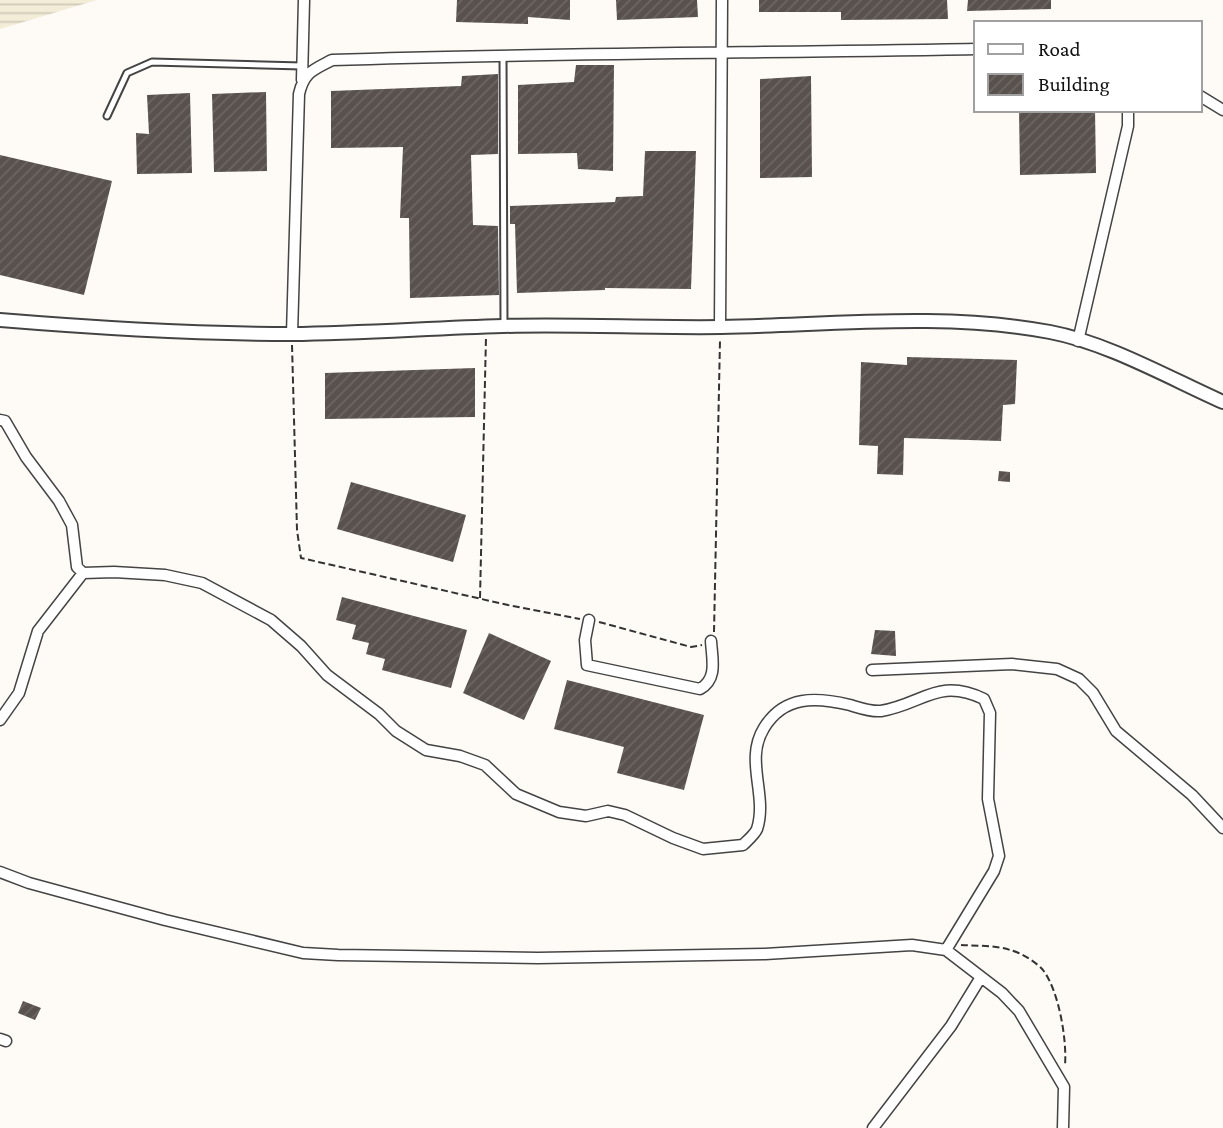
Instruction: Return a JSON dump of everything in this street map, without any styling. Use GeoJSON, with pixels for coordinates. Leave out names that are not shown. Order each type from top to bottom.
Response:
{"type":"FeatureCollection","features":[{"type":"Feature","properties":{"kind":"street"},"geometry":{"type":"LineString","coordinates":[[292,334],[304,0]]}},
{"type":"Feature","properties":{"kind":"street"},"geometry":{"type":"LineString","coordinates":[[720,327],[722,0]]}},
{"type":"Feature","properties":{"kind":"street"},"geometry":{"type":"LineString","coordinates":[[302,80],[309,72],[332,60],[974,49]]}},
{"type":"Feature","properties":{"kind":"street"},"geometry":{"type":"LineString","coordinates":[[1202,97],[1223,110]]}},
{"type":"Feature","properties":{"kind":"street"},"geometry":{"type":"LineString","coordinates":[[1079,341],[1128,126],[1128,112]]}},
{"type":"Feature","properties":{"kind":"street"},"geometry":{"type":"LineString","coordinates":[[0,320],[157,332],[292,334],[504,326],[720,327],[916,321],[1020,328],[1052,333],[1122,357],[1223,402]]}},
{"type":"Feature","properties":{"kind":"street"},"geometry":{"type":"LineString","coordinates":[[0,420],[5,421],[26,457],[59,501],[72,525],[77,567],[83,573],[166,575],[202,583],[271,620],[301,646],[327,675],[379,714],[396,731],[426,750],[460,756],[485,765],[516,794],[559,812],[586,816],[608,811],[625,814],[673,838],[703,849],[743,845],[757,830],[760,808],[754,761],[760,734],[772,716],[787,705],[814,699],[875,712],[894,709],[940,690],[970,692],[984,699],[990,713],[988,799],[999,856],[994,872],[946,950]]}},
{"type":"Feature","properties":{"kind":"street"},"geometry":{"type":"LineString","coordinates":[[0,720],[19,693],[38,632],[83,573]]}},
{"type":"Feature","properties":{"kind":"street"},"geometry":{"type":"LineString","coordinates":[[589,620],[585,640],[587,666],[700,689],[708,684],[712,676],[711,641]]}},
{"type":"Feature","properties":{"kind":"street"},"geometry":{"type":"LineString","coordinates":[[872,670],[1012,664],[1057,669],[1079,679],[1093,693],[1116,732],[1192,795],[1223,828]]}},
{"type":"Feature","properties":{"kind":"street"},"geometry":{"type":"LineString","coordinates":[[0,873],[165,920],[303,953],[338,956],[538,958],[738,954],[912,945],[946,950],[1002,993],[1019,1012],[1064,1087],[1063,1128]]}},
{"type":"Feature","properties":{"kind":"street"},"geometry":{"type":"LineString","coordinates":[[873,1128],[951,1026],[981,977]]}},
{"type":"Feature","properties":{"kind":"lane"},"geometry":{"type":"LineString","coordinates":[[503,55],[504,326]]}},
{"type":"Feature","properties":{"kind":"lane"},"geometry":{"type":"LineString","coordinates":[[107,116],[127,73],[152,62],[302,66]]}},
{"type":"Feature","properties":{"kind":"path"},"geometry":{"type":"LineString","coordinates":[[480,599],[487,327]]}},
{"type":"Feature","properties":{"kind":"path"},"geometry":{"type":"LineString","coordinates":[[292,334],[297,530],[301,558],[480,599],[589,620],[691,647],[711,641],[715,632],[720,327]]}},
{"type":"Feature","properties":{"kind":"path"},"geometry":{"type":"LineString","coordinates":[[946,950],[957,944],[1010,950],[1043,970],[1056,999],[1061,1023],[1066,1060],[1064,1087]]}},
{"type":"Feature","properties":{"kind":"shaded area"},"geometry":{"type":"Polygon","coordinates":[[[0,0],[97,0],[0,29],[0,0]]]}},
{"type":"Feature","properties":{"kind":"building"},"geometry":{"type":"Polygon","coordinates":[[[457,0],[570,0],[570,20],[528,17],[528,24],[456,22],[457,0]]]}},
{"type":"Feature","properties":{"kind":"building"},"geometry":{"type":"Polygon","coordinates":[[[616,0],[697,0],[698,17],[617,20],[616,0]]]}},
{"type":"Feature","properties":{"kind":"building"},"geometry":{"type":"Polygon","coordinates":[[[759,0],[947,0],[948,19],[841,20],[841,12],[759,12],[759,0]]]}},
{"type":"Feature","properties":{"kind":"building"},"geometry":{"type":"Polygon","coordinates":[[[968,0],[1051,0],[1051,9],[967,11],[968,0]]]}},
{"type":"Feature","properties":{"kind":"building"},"geometry":{"type":"Polygon","coordinates":[[[576,65],[614,65],[613,171],[578,169],[577,153],[518,154],[518,85],[574,82],[576,65]]]}},
{"type":"Feature","properties":{"kind":"building"},"geometry":{"type":"Polygon","coordinates":[[[498,74],[498,154],[471,155],[473,225],[498,226],[499,295],[410,298],[409,218],[400,218],[403,147],[331,148],[331,91],[461,86],[462,76],[498,74]]]}},
{"type":"Feature","properties":{"kind":"building"},"geometry":{"type":"Polygon","coordinates":[[[811,76],[812,177],[760,178],[760,79],[811,76]]]}},
{"type":"Feature","properties":{"kind":"building"},"geometry":{"type":"Polygon","coordinates":[[[266,92],[267,171],[214,172],[212,94],[266,92]]]}},
{"type":"Feature","properties":{"kind":"building"},"geometry":{"type":"Polygon","coordinates":[[[190,93],[192,173],[137,174],[136,133],[149,134],[147,95],[190,93]]]}},
{"type":"Feature","properties":{"kind":"building"},"geometry":{"type":"Polygon","coordinates":[[[1019,112],[1095,112],[1096,173],[1020,175],[1019,112]]]}},
{"type":"Feature","properties":{"kind":"building"},"geometry":{"type":"Polygon","coordinates":[[[645,151],[696,151],[691,289],[605,288],[517,293],[515,224],[510,224],[510,206],[615,202],[616,197],[643,196],[645,151]]]}},
{"type":"Feature","properties":{"kind":"building"},"geometry":{"type":"Polygon","coordinates":[[[0,155],[112,181],[84,295],[0,275],[0,155]]]}},
{"type":"Feature","properties":{"kind":"building"},"geometry":{"type":"Polygon","coordinates":[[[907,357],[1017,360],[1015,404],[1003,405],[1001,441],[904,438],[903,475],[877,474],[878,446],[859,445],[861,362],[907,365],[907,357]]]}},
{"type":"Feature","properties":{"kind":"building"},"geometry":{"type":"Polygon","coordinates":[[[475,368],[475,417],[325,419],[325,373],[475,368]]]}},
{"type":"Feature","properties":{"kind":"building"},"geometry":{"type":"Polygon","coordinates":[[[999,471],[1010,472],[1010,482],[998,481],[999,471]]]}},
{"type":"Feature","properties":{"kind":"building"},"geometry":{"type":"Polygon","coordinates":[[[351,482],[466,515],[453,562],[337,529],[351,482]]]}},
{"type":"Feature","properties":{"kind":"building"},"geometry":{"type":"Polygon","coordinates":[[[342,597],[467,630],[451,688],[382,670],[385,659],[366,654],[369,643],[352,639],[356,625],[336,620],[342,597]]]}},
{"type":"Feature","properties":{"kind":"building"},"geometry":{"type":"Polygon","coordinates":[[[875,630],[895,631],[896,656],[871,654],[875,630]]]}},
{"type":"Feature","properties":{"kind":"building"},"geometry":{"type":"Polygon","coordinates":[[[489,633],[551,661],[524,720],[463,693],[489,633]]]}},
{"type":"Feature","properties":{"kind":"building"},"geometry":{"type":"Polygon","coordinates":[[[567,680],[704,715],[684,790],[617,773],[624,747],[554,729],[567,680]]]}},
{"type":"Feature","properties":{"kind":"building"},"geometry":{"type":"Polygon","coordinates":[[[23,1001],[41,1008],[35,1020],[18,1013],[23,1001]]]}}]}
